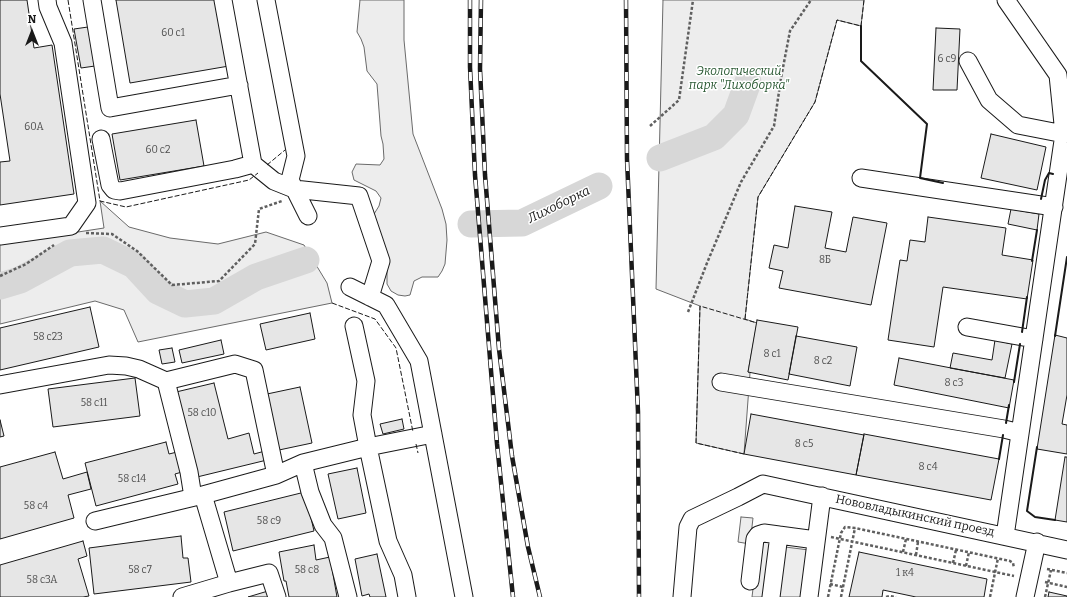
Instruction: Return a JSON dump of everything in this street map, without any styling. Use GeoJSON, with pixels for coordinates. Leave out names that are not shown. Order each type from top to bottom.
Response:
{"type":"FeatureCollection","features":[{"type":"Feature","properties":{"kind":"street"},"geometry":{"type":"LineString","coordinates":[[0,236],[71,226],[87,203],[63,43],[48,7],[47,0]]}},
{"type":"Feature","properties":{"kind":"street"},"geometry":{"type":"LineString","coordinates":[[92,0],[110,108],[238,85]]}},
{"type":"Feature","properties":{"kind":"street"},"geometry":{"type":"LineString","coordinates":[[223,0],[253,164],[274,181],[294,189],[359,196],[381,261],[370,297]]}},
{"type":"Feature","properties":{"kind":"street"},"geometry":{"type":"LineString","coordinates":[[266,0],[296,156],[290,180],[308,216]]}},
{"type":"Feature","properties":{"kind":"street"},"geometry":{"type":"LineString","coordinates":[[1005,536],[1065,133],[1058,75],[1006,0]]}},
{"type":"Feature","properties":{"kind":"street"},"geometry":{"type":"LineString","coordinates":[[968,61],[989,100],[1018,125],[1065,133]]}},
{"type":"Feature","properties":{"kind":"street"},"geometry":{"type":"LineString","coordinates":[[101,139],[110,185],[114,190],[120,191],[235,169],[253,164]]}},
{"type":"Feature","properties":{"kind":"street"},"geometry":{"type":"LineString","coordinates":[[861,178],[1054,207]]}},
{"type":"Feature","properties":{"kind":"street"},"geometry":{"type":"LineString","coordinates":[[350,287],[386,306],[419,361],[464,597]]}},
{"type":"Feature","properties":{"kind":"street"},"geometry":{"type":"LineString","coordinates":[[354,326],[366,381],[362,415],[368,447],[388,541],[402,575],[407,597]]}},
{"type":"Feature","properties":{"kind":"street"},"geometry":{"type":"LineString","coordinates":[[967,327],[1034,340]]}},
{"type":"Feature","properties":{"kind":"street"},"geometry":{"type":"LineString","coordinates":[[0,385],[109,365],[126,366],[139,369],[166,381],[235,364],[254,370],[276,475]]}},
{"type":"Feature","properties":{"kind":"street"},"geometry":{"type":"LineString","coordinates":[[166,381],[189,472],[229,583]]}},
{"type":"Feature","properties":{"kind":"street"},"geometry":{"type":"LineString","coordinates":[[721,382],[1004,429],[1020,434]]}},
{"type":"Feature","properties":{"kind":"street"},"geometry":{"type":"LineString","coordinates":[[95,521],[276,475],[303,463],[368,447],[433,434]]}},
{"type":"Feature","properties":{"kind":"street"},"geometry":{"type":"LineString","coordinates":[[303,463],[310,492],[323,525],[333,538],[348,597]]}},
{"type":"Feature","properties":{"kind":"street","name":"Нововладыкинский проезд"},"geometry":{"type":"LineString","coordinates":[[682,597],[688,528],[692,519],[738,498],[763,484],[1037,542],[1067,550]]}},
{"type":"Feature","properties":{"kind":"street"},"geometry":{"type":"LineString","coordinates":[[809,597],[822,496]]}},
{"type":"Feature","properties":{"kind":"street"},"geometry":{"type":"LineString","coordinates":[[750,581],[757,536],[764,533],[817,537]]}},
{"type":"Feature","properties":{"kind":"street"},"geometry":{"type":"LineString","coordinates":[[771,597],[779,535]]}},
{"type":"Feature","properties":{"kind":"street"},"geometry":{"type":"LineString","coordinates":[[1025,597],[1037,542]]}},
{"type":"Feature","properties":{"kind":"street"},"geometry":{"type":"LineString","coordinates":[[182,597],[269,573],[278,597]]}},
{"type":"Feature","properties":{"kind":"path"},"geometry":{"type":"LineString","coordinates":[[650,126],[679,100],[693,0]]}},
{"type":"Feature","properties":{"kind":"path"},"geometry":{"type":"LineString","coordinates":[[688,312],[741,182],[774,126],[790,31],[811,0]]}},
{"type":"Feature","properties":{"kind":"path"},"geometry":{"type":"LineString","coordinates":[[81,233],[112,234],[137,251],[172,285],[219,281],[255,244],[260,209],[286,200],[294,189]]}},
{"type":"Feature","properties":{"kind":"path"},"geometry":{"type":"LineString","coordinates":[[0,276],[26,264],[56,244]]}},
{"type":"Feature","properties":{"kind":"path"},"geometry":{"type":"LineString","coordinates":[[828,597],[840,539],[843,529],[849,527],[1010,561],[1013,563],[1012,575]]}},
{"type":"Feature","properties":{"kind":"path"},"geometry":{"type":"LineString","coordinates":[[841,597],[855,528]]}},
{"type":"Feature","properties":{"kind":"path"},"geometry":{"type":"LineString","coordinates":[[817,537],[840,539],[1067,587]]}},
{"type":"Feature","properties":{"kind":"path"},"geometry":{"type":"LineString","coordinates":[[903,552],[906,539]]}},
{"type":"Feature","properties":{"kind":"path"},"geometry":{"type":"LineString","coordinates":[[916,555],[918,542]]}},
{"type":"Feature","properties":{"kind":"path"},"geometry":{"type":"LineString","coordinates":[[953,563],[956,550]]}},
{"type":"Feature","properties":{"kind":"path"},"geometry":{"type":"LineString","coordinates":[[966,566],[969,552]]}},
{"type":"Feature","properties":{"kind":"path"},"geometry":{"type":"LineString","coordinates":[[990,597],[998,558]]}},
{"type":"Feature","properties":{"kind":"path"},"geometry":{"type":"LineString","coordinates":[[1045,597],[1051,570]]}},
{"type":"Feature","properties":{"kind":"path"},"geometry":{"type":"LineString","coordinates":[[830,584],[843,587]]}},
{"type":"Feature","properties":{"kind":"path"},"geometry":{"type":"LineString","coordinates":[[886,597],[896,597]]}},
{"type":"Feature","properties":{"kind":"shaded area"},"geometry":{"type":"Polygon","coordinates":[[[360,0],[404,0],[404,40],[413,134],[442,209],[446,224],[447,240],[445,264],[442,271],[438,277],[422,277],[414,281],[410,295],[405,296],[398,295],[391,291],[387,284],[387,268],[389,259],[378,237],[373,221],[374,214],[379,206],[381,198],[376,191],[354,180],[352,172],[356,164],[380,165],[384,159],[377,84],[367,71],[364,47],[357,32],[360,0]]]}},
{"type":"Feature","properties":{"kind":"shaded area","name":"Экологический парк \"Лихоборка\""},"geometry":{"type":"Polygon","coordinates":[[[663,0],[864,0],[861,26],[837,20],[815,102],[758,197],[745,319],[757,323],[748,372],[750,373],[744,454],[696,443],[700,306],[656,289],[663,0]]]}},
{"type":"Feature","properties":{"kind":"shaded area"},"geometry":{"type":"Polygon","coordinates":[[[100,201],[129,227],[170,238],[218,244],[266,232],[304,245],[327,283],[332,303],[138,342],[124,310],[95,301],[0,324],[0,244],[104,228],[100,201]]]}},
{"type":"Feature","properties":{"kind":"shaded area"},"geometry":{"type":"Polygon","coordinates":[[[741,517],[753,518],[750,544],[738,542],[741,517]]]}},
{"type":"Feature","properties":{"kind":"shaded area"},"geometry":{"type":"Polygon","coordinates":[[[759,539],[771,541],[764,597],[752,597],[759,539]]]}},
{"type":"Feature","properties":{"kind":"shaded area"},"geometry":{"type":"Polygon","coordinates":[[[785,547],[809,550],[803,597],[779,597],[785,547]]]}},
{"type":"Feature","properties":{"kind":"building"},"geometry":{"type":"Polygon","coordinates":[[[0,0],[27,0],[34,48],[52,45],[74,194],[0,205],[0,162],[10,161],[0,94],[0,0]]]}},
{"type":"Feature","properties":{"kind":"building"},"geometry":{"type":"Polygon","coordinates":[[[116,0],[218,0],[229,66],[130,83],[116,0]]]}},
{"type":"Feature","properties":{"kind":"building"},"geometry":{"type":"Polygon","coordinates":[[[88,27],[95,66],[81,68],[74,29],[88,27]]]}},
{"type":"Feature","properties":{"kind":"building"},"geometry":{"type":"Polygon","coordinates":[[[936,28],[960,29],[957,90],[933,90],[936,28]]]}},
{"type":"Feature","properties":{"kind":"building"},"geometry":{"type":"Polygon","coordinates":[[[196,120],[204,166],[120,180],[112,134],[196,120]]]}},
{"type":"Feature","properties":{"kind":"building"},"geometry":{"type":"Polygon","coordinates":[[[991,134],[1046,147],[1037,190],[981,178],[991,134]]]}},
{"type":"Feature","properties":{"kind":"building"},"geometry":{"type":"Polygon","coordinates":[[[795,206],[832,212],[825,248],[846,252],[853,217],[887,223],[871,305],[779,288],[783,271],[769,268],[774,245],[788,248],[795,206]]]}},
{"type":"Feature","properties":{"kind":"building"},"geometry":{"type":"Polygon","coordinates":[[[1011,209],[1039,214],[1037,230],[1008,224],[1011,209]]]}},
{"type":"Feature","properties":{"kind":"building"},"geometry":{"type":"Polygon","coordinates":[[[928,217],[1006,228],[1002,255],[1033,260],[1027,299],[943,287],[934,347],[888,340],[900,260],[907,261],[910,240],[925,242],[928,217]]]}},
{"type":"Feature","properties":{"kind":"building"},"geometry":{"type":"Polygon","coordinates":[[[90,307],[99,347],[0,370],[0,328],[90,307]]]}},
{"type":"Feature","properties":{"kind":"building"},"geometry":{"type":"Polygon","coordinates":[[[310,313],[315,339],[266,350],[260,324],[310,313]]]}},
{"type":"Feature","properties":{"kind":"building"},"geometry":{"type":"Polygon","coordinates":[[[757,320],[798,327],[788,380],[748,372],[757,320]]]}},
{"type":"Feature","properties":{"kind":"building"},"geometry":{"type":"Polygon","coordinates":[[[1055,335],[1067,338],[1067,395],[1062,424],[1067,425],[1067,454],[1037,449],[1055,335]]]}},
{"type":"Feature","properties":{"kind":"building"},"geometry":{"type":"Polygon","coordinates":[[[796,336],[857,347],[850,386],[789,374],[796,336]]]}},
{"type":"Feature","properties":{"kind":"building"},"geometry":{"type":"Polygon","coordinates":[[[221,340],[224,354],[182,363],[179,350],[221,340]]]}},
{"type":"Feature","properties":{"kind":"building"},"geometry":{"type":"Polygon","coordinates":[[[995,340],[1012,344],[1005,378],[950,368],[953,353],[992,360],[995,340]]]}},
{"type":"Feature","properties":{"kind":"building"},"geometry":{"type":"Polygon","coordinates":[[[172,348],[175,362],[162,364],[159,350],[172,348]]]}},
{"type":"Feature","properties":{"kind":"building"},"geometry":{"type":"Polygon","coordinates":[[[899,358],[1014,380],[1009,408],[894,385],[899,358]]]}},
{"type":"Feature","properties":{"kind":"building"},"geometry":{"type":"Polygon","coordinates":[[[135,378],[140,416],[53,427],[48,389],[135,378]]]}},
{"type":"Feature","properties":{"kind":"building"},"geometry":{"type":"Polygon","coordinates":[[[214,383],[228,439],[249,433],[254,454],[265,451],[267,460],[197,477],[176,392],[214,383]]]}},
{"type":"Feature","properties":{"kind":"building"},"geometry":{"type":"Polygon","coordinates":[[[300,387],[312,443],[279,450],[267,394],[300,387]]]}},
{"type":"Feature","properties":{"kind":"building"},"geometry":{"type":"Polygon","coordinates":[[[751,414],[864,435],[856,475],[744,454],[751,414]]]}},
{"type":"Feature","properties":{"kind":"building"},"geometry":{"type":"Polygon","coordinates":[[[402,419],[404,429],[383,434],[380,424],[402,419]]]}},
{"type":"Feature","properties":{"kind":"building"},"geometry":{"type":"Polygon","coordinates":[[[0,420],[4,436],[0,437],[0,420]]]}},
{"type":"Feature","properties":{"kind":"building"},"geometry":{"type":"Polygon","coordinates":[[[864,434],[999,459],[991,500],[856,475],[864,434]]]}},
{"type":"Feature","properties":{"kind":"building"},"geometry":{"type":"Polygon","coordinates":[[[166,442],[169,454],[177,452],[182,472],[175,474],[178,484],[96,506],[85,463],[166,442]]]}},
{"type":"Feature","properties":{"kind":"building"},"geometry":{"type":"Polygon","coordinates":[[[55,452],[63,479],[87,472],[91,489],[68,495],[74,518],[0,539],[0,467],[55,452]]]}},
{"type":"Feature","properties":{"kind":"building"},"geometry":{"type":"Polygon","coordinates":[[[1065,457],[1067,457],[1067,522],[1055,520],[1065,457]]]}},
{"type":"Feature","properties":{"kind":"building"},"geometry":{"type":"Polygon","coordinates":[[[357,468],[366,513],[338,519],[328,474],[357,468]]]}},
{"type":"Feature","properties":{"kind":"building"},"geometry":{"type":"Polygon","coordinates":[[[305,492],[314,531],[233,551],[224,512],[305,492]]]}},
{"type":"Feature","properties":{"kind":"building"},"geometry":{"type":"Polygon","coordinates":[[[181,536],[183,558],[188,558],[191,582],[94,594],[89,548],[181,536]]]}},
{"type":"Feature","properties":{"kind":"building"},"geometry":{"type":"Polygon","coordinates":[[[83,541],[87,556],[78,559],[89,596],[0,597],[0,565],[83,541]]]}},
{"type":"Feature","properties":{"kind":"building"},"geometry":{"type":"Polygon","coordinates":[[[314,545],[316,560],[330,557],[337,597],[289,597],[286,581],[284,581],[279,552],[314,545]]]}},
{"type":"Feature","properties":{"kind":"building"},"geometry":{"type":"Polygon","coordinates":[[[859,552],[987,579],[984,597],[916,597],[883,590],[882,597],[849,597],[859,552]]]}},
{"type":"Feature","properties":{"kind":"building"},"geometry":{"type":"Polygon","coordinates":[[[377,554],[386,597],[370,597],[369,594],[362,596],[355,559],[377,554]]]}},
{"type":"Feature","properties":{"kind":"building"},"geometry":{"type":"Polygon","coordinates":[[[268,591],[270,597],[248,597],[268,591]]]}},
{"type":"Feature","properties":{"kind":"building"},"geometry":{"type":"Polygon","coordinates":[[[1049,592],[1067,596],[1067,597],[1048,597],[1049,592]]]}},
{"type":"Feature","properties":{"kind":"waterway","name":"Лихоборка"},"geometry":{"type":"LineString","coordinates":[[660,158],[714,137],[736,115],[748,82]]}},
{"type":"Feature","properties":{"kind":"waterway","name":"Лихоборка"},"geometry":{"type":"LineString","coordinates":[[471,224],[522,223],[599,186]]}},
{"type":"Feature","properties":{"kind":"waterway","name":"Лихоборка"},"geometry":{"type":"LineString","coordinates":[[0,286],[20,280],[70,253],[103,250],[134,265],[158,291],[185,304],[214,301],[256,277],[306,260]]}},
{"type":"Feature","properties":{"kind":"railway"},"geometry":{"type":"LineString","coordinates":[[470,0],[470,67],[475,175],[497,444],[513,597]]}},
{"type":"Feature","properties":{"kind":"railway"},"geometry":{"type":"LineString","coordinates":[[481,0],[480,69],[485,175],[499,349],[512,456],[528,547],[540,597]]}},
{"type":"Feature","properties":{"kind":"railway"},"geometry":{"type":"LineString","coordinates":[[626,0],[627,159],[638,412],[639,597]]}},
{"type":"Feature","properties":{"kind":"fence"},"geometry":{"type":"LineString","coordinates":[[68,0],[100,201],[126,207],[249,180],[258,173]]}},
{"type":"Feature","properties":{"kind":"fence"},"geometry":{"type":"LineString","coordinates":[[745,319],[758,197],[815,102],[837,20],[861,26],[864,0]]}},
{"type":"Feature","properties":{"kind":"fence"},"geometry":{"type":"LineString","coordinates":[[267,165],[285,150]]}},
{"type":"Feature","properties":{"kind":"fence"},"geometry":{"type":"LineString","coordinates":[[332,303],[375,319],[396,348],[413,432]]}},
{"type":"Feature","properties":{"kind":"fence"},"geometry":{"type":"LineString","coordinates":[[744,454],[696,443],[700,306],[757,323]]}},
{"type":"Feature","properties":{"kind":"fence"},"geometry":{"type":"LineString","coordinates":[[416,444],[418,453]]}},
{"type":"Feature","properties":{"kind":"wall"},"geometry":{"type":"LineString","coordinates":[[861,26],[861,61],[927,124],[920,178],[943,183]]}},
{"type":"Feature","properties":{"kind":"wall"},"geometry":{"type":"LineString","coordinates":[[1041,199],[1045,180],[1049,173],[1053,174]]}},
{"type":"Feature","properties":{"kind":"wall"},"geometry":{"type":"LineString","coordinates":[[1032,261],[1037,230]]}},
{"type":"Feature","properties":{"kind":"wall"},"geometry":{"type":"LineString","coordinates":[[1055,336],[1067,257]]}},
{"type":"Feature","properties":{"kind":"wall"},"geometry":{"type":"LineString","coordinates":[[1022,332],[1027,297]]}},
{"type":"Feature","properties":{"kind":"wall"},"geometry":{"type":"LineString","coordinates":[[1014,382],[1020,344]]}},
{"type":"Feature","properties":{"kind":"wall"},"geometry":{"type":"LineString","coordinates":[[1006,423],[1009,405]]}},
{"type":"Feature","properties":{"kind":"wall"},"geometry":{"type":"LineString","coordinates":[[999,459],[1003,435]]}},
{"type":"Feature","properties":{"kind":"wall"},"geometry":{"type":"LineString","coordinates":[[1037,447],[1027,511],[1035,517],[1055,520]]}}]}
